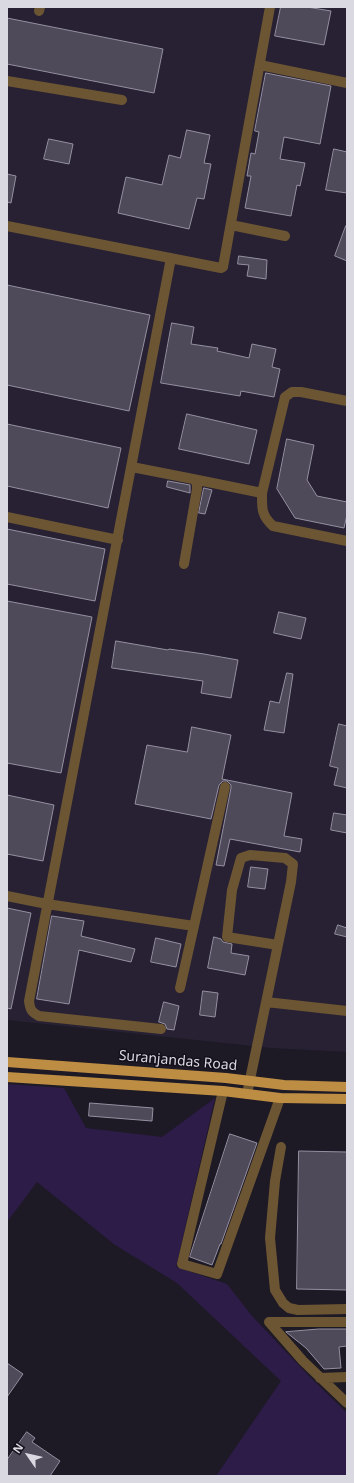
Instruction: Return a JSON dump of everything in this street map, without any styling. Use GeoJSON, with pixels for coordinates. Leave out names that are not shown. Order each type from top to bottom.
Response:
{"type":"FeatureCollection","features":[{"type":"Feature","properties":{"kind":"main road","name":"Suranjandas Road"},"geometry":{"type":"LineString","coordinates":[[7,1062],[226,1078],[249,1082],[284,1085],[347,1088]]}},
{"type":"Feature","properties":{"kind":"main road","name":"Suranjandas Road"},"geometry":{"type":"LineString","coordinates":[[7,1077],[223,1091],[280,1098],[347,1099]]}},
{"type":"Feature","properties":{"kind":"street"},"geometry":{"type":"LineString","coordinates":[[7,226],[223,267],[270,7]]}},
{"type":"Feature","properties":{"kind":"street"},"geometry":{"type":"LineString","coordinates":[[260,65],[347,83]]}},
{"type":"Feature","properties":{"kind":"street"},"geometry":{"type":"LineString","coordinates":[[7,81],[122,100]]}},
{"type":"Feature","properties":{"kind":"street"},"geometry":{"type":"LineString","coordinates":[[231,225],[285,236]]}},
{"type":"Feature","properties":{"kind":"street"},"geometry":{"type":"LineString","coordinates":[[161,1029],[39,1016],[33,1013],[30,1009],[29,1001],[171,258]]}},
{"type":"Feature","properties":{"kind":"street"},"geometry":{"type":"LineString","coordinates":[[347,401],[301,392],[292,392],[285,397],[262,492],[262,512],[266,520],[273,526],[347,541]]}},
{"type":"Feature","properties":{"kind":"street"},"geometry":{"type":"LineString","coordinates":[[132,468],[262,492]]}},
{"type":"Feature","properties":{"kind":"street"},"geometry":{"type":"LineString","coordinates":[[184,564],[197,489],[197,483],[193,479]]}},
{"type":"Feature","properties":{"kind":"street"},"geometry":{"type":"LineString","coordinates":[[7,518],[118,540]]}},
{"type":"Feature","properties":{"kind":"street"},"geometry":{"type":"LineString","coordinates":[[180,988],[225,787]]}},
{"type":"Feature","properties":{"kind":"street"},"geometry":{"type":"LineString","coordinates":[[247,1094],[249,1082],[278,945],[291,882],[293,864],[285,858],[250,854],[241,858],[232,890],[227,937],[278,945]]}},
{"type":"Feature","properties":{"kind":"street"},"geometry":{"type":"LineString","coordinates":[[7,896],[47,904],[194,926]]}},
{"type":"Feature","properties":{"kind":"street"},"geometry":{"type":"LineString","coordinates":[[266,1002],[347,1011]]}},
{"type":"Feature","properties":{"kind":"street"},"geometry":{"type":"LineString","coordinates":[[223,1091],[182,1264],[217,1274],[280,1098]]}},
{"type":"Feature","properties":{"kind":"street"},"geometry":{"type":"LineString","coordinates":[[281,1147],[275,1181],[270,1238],[275,1290],[282,1303],[289,1308],[298,1310],[347,1309]]}},
{"type":"Feature","properties":{"kind":"street"},"geometry":{"type":"LineString","coordinates":[[347,1322],[269,1322],[303,1362],[347,1403]]}},
{"type":"Feature","properties":{"kind":"street"},"geometry":{"type":"LineString","coordinates":[[320,1378],[347,1377]]}},
{"type":"Feature","properties":{"kind":"shaded area"},"geometry":{"type":"Polygon","coordinates":[[[7,7],[347,7],[347,1052],[271,1048],[7,1020],[7,7]]]}},
{"type":"Feature","properties":{"kind":"shaded area"},"geometry":{"type":"Polygon","coordinates":[[[7,1084],[64,1088],[86,1128],[162,1137],[215,1098],[176,1267],[227,1284],[252,1316],[309,1376],[347,1413],[347,1476],[216,1476],[281,1381],[177,1283],[115,1245],[37,1182],[7,1222],[7,1084]]]}},
{"type":"Feature","properties":{"kind":"building"},"geometry":{"type":"Polygon","coordinates":[[[281,7],[307,7],[331,11],[324,45],[275,36],[281,7]]]}},
{"type":"Feature","properties":{"kind":"building"},"geometry":{"type":"Polygon","coordinates":[[[7,18],[163,49],[154,93],[7,64],[7,18]]]}},
{"type":"Feature","properties":{"kind":"building"},"geometry":{"type":"Polygon","coordinates":[[[266,73],[331,86],[320,144],[284,137],[280,159],[305,163],[300,186],[297,185],[291,216],[245,208],[251,176],[247,176],[251,153],[255,154],[259,132],[255,131],[266,73]]]}},
{"type":"Feature","properties":{"kind":"building"},"geometry":{"type":"Polygon","coordinates":[[[187,130],[210,135],[204,163],[211,164],[204,199],[197,198],[189,229],[118,213],[126,177],[162,185],[169,155],[180,158],[187,130]]]}},
{"type":"Feature","properties":{"kind":"building"},"geometry":{"type":"Polygon","coordinates":[[[49,139],[73,144],[69,164],[44,159],[49,139]]]}},
{"type":"Feature","properties":{"kind":"building"},"geometry":{"type":"Polygon","coordinates":[[[334,149],[347,152],[347,193],[326,190],[334,149]]]}},
{"type":"Feature","properties":{"kind":"building"},"geometry":{"type":"Polygon","coordinates":[[[7,174],[16,176],[11,203],[7,202],[7,174]]]}},
{"type":"Feature","properties":{"kind":"building"},"geometry":{"type":"Polygon","coordinates":[[[346,226],[347,227],[347,261],[335,256],[346,226]]]}},
{"type":"Feature","properties":{"kind":"building"},"geometry":{"type":"Polygon","coordinates":[[[239,256],[267,260],[266,279],[247,276],[249,265],[238,264],[239,256]]]}},
{"type":"Feature","properties":{"kind":"building"},"geometry":{"type":"Polygon","coordinates":[[[7,285],[150,315],[129,411],[7,385],[7,285]]]}},
{"type":"Feature","properties":{"kind":"building"},"geometry":{"type":"Polygon","coordinates":[[[172,323],[194,327],[191,344],[218,348],[217,351],[249,358],[252,344],[276,349],[272,367],[280,369],[274,397],[241,391],[240,396],[161,383],[172,323]]]}},
{"type":"Feature","properties":{"kind":"building"},"geometry":{"type":"Polygon","coordinates":[[[187,414],[257,430],[249,464],[179,449],[187,414]]]}},
{"type":"Feature","properties":{"kind":"building"},"geometry":{"type":"Polygon","coordinates":[[[7,424],[121,448],[108,508],[7,486],[7,424]]]}},
{"type":"Feature","properties":{"kind":"building"},"geometry":{"type":"Polygon","coordinates":[[[287,439],[314,445],[307,480],[317,496],[347,502],[347,515],[344,528],[295,518],[277,489],[287,439]]]}},
{"type":"Feature","properties":{"kind":"building"},"geometry":{"type":"Polygon","coordinates":[[[168,481],[190,485],[190,493],[167,487],[168,481]]]}},
{"type":"Feature","properties":{"kind":"building"},"geometry":{"type":"Polygon","coordinates":[[[204,488],[212,490],[205,514],[199,513],[204,488]]]}},
{"type":"Feature","properties":{"kind":"building"},"geometry":{"type":"Polygon","coordinates":[[[7,529],[105,549],[95,601],[7,584],[7,529]]]}},
{"type":"Feature","properties":{"kind":"building"},"geometry":{"type":"Polygon","coordinates":[[[7,601],[92,617],[61,773],[7,763],[7,601]]]}},
{"type":"Feature","properties":{"kind":"building"},"geometry":{"type":"Polygon","coordinates":[[[279,612],[306,618],[301,639],[274,633],[279,612]]]}},
{"type":"Feature","properties":{"kind":"building"},"geometry":{"type":"Polygon","coordinates":[[[116,641],[238,660],[231,698],[201,693],[203,681],[112,668],[116,641]]]}},
{"type":"Feature","properties":{"kind":"building"},"geometry":{"type":"Polygon","coordinates":[[[287,673],[293,674],[284,733],[264,730],[270,701],[279,703],[287,673]]]}},
{"type":"Feature","properties":{"kind":"building"},"geometry":{"type":"Polygon","coordinates":[[[339,724],[347,726],[347,788],[334,785],[338,768],[330,766],[339,724]]]}},
{"type":"Feature","properties":{"kind":"building"},"geometry":{"type":"Polygon","coordinates":[[[192,727],[231,735],[222,779],[292,793],[284,836],[302,839],[300,852],[230,839],[224,866],[216,865],[231,788],[231,785],[227,781],[223,781],[219,785],[211,819],[135,804],[147,745],[187,752],[192,727]]]}},
{"type":"Feature","properties":{"kind":"building"},"geometry":{"type":"Polygon","coordinates":[[[7,795],[54,805],[43,861],[7,854],[7,795]]]}},
{"type":"Feature","properties":{"kind":"building"},"geometry":{"type":"Polygon","coordinates":[[[334,813],[347,815],[347,833],[331,830],[334,813]]]}},
{"type":"Feature","properties":{"kind":"building"},"geometry":{"type":"Polygon","coordinates":[[[251,867],[268,869],[265,889],[248,887],[251,867]]]}},
{"type":"Feature","properties":{"kind":"building"},"geometry":{"type":"Polygon","coordinates":[[[7,908],[31,913],[11,1009],[7,1008],[7,908]]]}},
{"type":"Feature","properties":{"kind":"building"},"geometry":{"type":"Polygon","coordinates":[[[52,916],[84,921],[81,936],[135,949],[131,962],[79,950],[69,1004],[37,999],[52,916]]]}},
{"type":"Feature","properties":{"kind":"building"},"geometry":{"type":"Polygon","coordinates":[[[338,925],[347,928],[347,937],[335,934],[338,925]]]}},
{"type":"Feature","properties":{"kind":"building"},"geometry":{"type":"Polygon","coordinates":[[[214,937],[221,939],[223,942],[232,944],[231,953],[249,956],[245,975],[208,968],[214,937]]]}},
{"type":"Feature","properties":{"kind":"building"},"geometry":{"type":"Polygon","coordinates":[[[156,938],[181,944],[176,967],[151,962],[156,938]]]}},
{"type":"Feature","properties":{"kind":"building"},"geometry":{"type":"Polygon","coordinates":[[[203,991],[218,993],[215,1017],[200,1015],[203,991]]]}},
{"type":"Feature","properties":{"kind":"building"},"geometry":{"type":"Polygon","coordinates":[[[164,1002],[179,1006],[174,1030],[167,1029],[165,1024],[159,1022],[164,1002]]]}},
{"type":"Feature","properties":{"kind":"building"},"geometry":{"type":"Polygon","coordinates":[[[90,1103],[153,1108],[152,1121],[89,1116],[90,1103]]]}},
{"type":"Feature","properties":{"kind":"building"},"geometry":{"type":"Polygon","coordinates":[[[230,1134],[257,1143],[212,1265],[190,1257],[230,1134]]]}},
{"type":"Feature","properties":{"kind":"building"},"geometry":{"type":"Polygon","coordinates":[[[299,1151],[347,1152],[347,1290],[297,1289],[299,1151]]]}},
{"type":"Feature","properties":{"kind":"building"},"geometry":{"type":"Polygon","coordinates":[[[319,1329],[347,1329],[347,1346],[339,1347],[341,1368],[324,1369],[306,1348],[286,1332],[319,1329]]]}},
{"type":"Feature","properties":{"kind":"building"},"geometry":{"type":"Polygon","coordinates":[[[7,1363],[23,1374],[7,1397],[7,1363]]]}},
{"type":"Feature","properties":{"kind":"building"},"geometry":{"type":"Polygon","coordinates":[[[27,1432],[35,1438],[32,1442],[60,1461],[50,1476],[7,1476],[7,1460],[27,1432]]]}}]}
